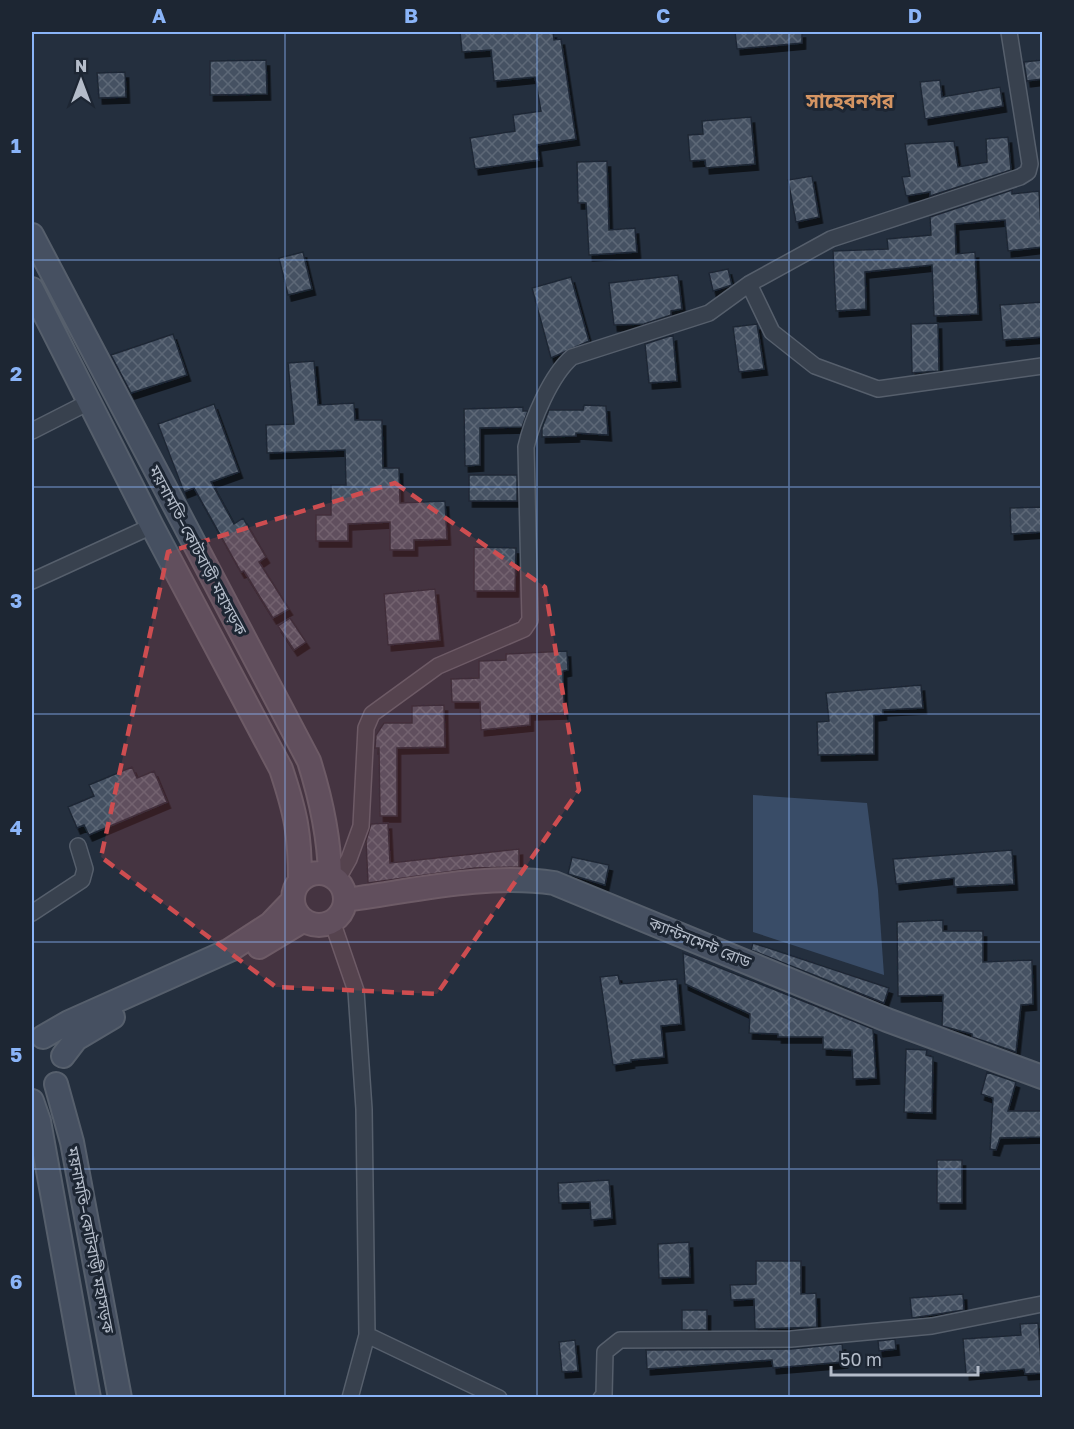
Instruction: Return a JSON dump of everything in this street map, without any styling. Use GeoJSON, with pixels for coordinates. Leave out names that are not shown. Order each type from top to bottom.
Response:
{"type":"FeatureCollection","features":[{"type":"Feature","properties":{"kind":"main road","name":"ময়নামতি–কোটবাড়ী মহাসড়ক"},"geometry":{"type":"LineString","coordinates":[[32,235],[309,761],[324,808],[337,885]]}},
{"type":"Feature","properties":{"kind":"main road","name":"ময়নামতি–কোটবাড়ী মহাসড়ক"},"geometry":{"type":"LineString","coordinates":[[32,289],[152,526],[281,769],[294,806],[300,836],[296,891],[298,915],[304,920],[252,951],[93,1027],[76,1039],[63,1056],[64,1071],[56,1084],[72,1142],[120,1398]]}},
{"type":"Feature","properties":{"kind":"main road"},"geometry":{"type":"LineString","coordinates":[[37,1037],[230,950],[270,924],[296,891],[314,873],[337,885],[343,908],[332,921],[318,924],[304,920]]}},
{"type":"Feature","properties":{"kind":"main road","name":"ক্যান্টনমেন্ট রোড"},"geometry":{"type":"LineString","coordinates":[[337,885],[527,879],[554,883],[887,1020],[1042,1077]]}},
{"type":"Feature","properties":{"kind":"main road"},"geometry":{"type":"LineString","coordinates":[[37,1037],[59,1047],[63,1056]]}},
{"type":"Feature","properties":{"kind":"main road"},"geometry":{"type":"LineString","coordinates":[[32,1092],[43,1091],[56,1084]]}},
{"type":"Feature","properties":{"kind":"main road","name":"ময়নামতি–কোটবাড়ী মহাসড়ক"},"geometry":{"type":"LineString","coordinates":[[32,1101],[39,1120],[89,1398]]}},
{"type":"Feature","properties":{"kind":"street"},"geometry":{"type":"LineString","coordinates":[[337,885],[361,826],[366,728],[372,714],[438,666],[524,629],[530,620],[526,447],[530,428],[561,366],[572,357],[709,313],[749,284],[831,239],[1020,177],[1028,172],[1030,164],[1009,32]]}},
{"type":"Feature","properties":{"kind":"street"},"geometry":{"type":"LineString","coordinates":[[749,284],[772,332],[815,366],[878,388],[1042,366]]}},
{"type":"Feature","properties":{"kind":"street"},"geometry":{"type":"LineString","coordinates":[[32,431],[88,402]]}},
{"type":"Feature","properties":{"kind":"street"},"geometry":{"type":"LineString","coordinates":[[32,581],[152,526]]}},
{"type":"Feature","properties":{"kind":"street"},"geometry":{"type":"LineString","coordinates":[[32,913],[82,880],[85,869],[78,846]]}},
{"type":"Feature","properties":{"kind":"street"},"geometry":{"type":"LineString","coordinates":[[332,921],[356,992],[364,1109],[367,1335],[350,1398]]}},
{"type":"Feature","properties":{"kind":"street"},"geometry":{"type":"LineString","coordinates":[[601,1398],[604,1395],[605,1352],[620,1340],[791,1339],[932,1326],[1042,1304]]}},
{"type":"Feature","properties":{"kind":"street"},"geometry":{"type":"LineString","coordinates":[[367,1335],[499,1398]]}},
{"type":"Feature","properties":{"kind":"highlighted area"},"geometry":{"type":"Polygon","coordinates":[[[395,483],[545,587],[579,790],[437,994],[276,987],[101,857],[168,552],[395,483]]]}},
{"type":"Feature","properties":{"kind":"water"},"geometry":{"type":"Polygon","coordinates":[[[753,795],[867,803],[878,890],[884,975],[753,932],[753,795]]]}},
{"type":"Feature","properties":{"kind":"building"},"geometry":{"type":"Polygon","coordinates":[[[460,32],[553,32],[554,40],[561,39],[576,139],[537,145],[539,160],[475,169],[470,138],[515,131],[513,115],[541,111],[535,77],[494,81],[491,50],[462,52],[460,32]]]}},
{"type":"Feature","properties":{"kind":"building"},"geometry":{"type":"Polygon","coordinates":[[[735,32],[802,32],[802,43],[737,49],[735,32]]]}},
{"type":"Feature","properties":{"kind":"building"},"geometry":{"type":"Polygon","coordinates":[[[266,60],[267,94],[210,95],[210,61],[266,60]]]}},
{"type":"Feature","properties":{"kind":"building"},"geometry":{"type":"Polygon","coordinates":[[[1042,60],[1042,79],[1027,81],[1024,62],[1042,60]]]}},
{"type":"Feature","properties":{"kind":"building"},"geometry":{"type":"Polygon","coordinates":[[[125,72],[126,97],[99,98],[97,73],[125,72]]]}},
{"type":"Feature","properties":{"kind":"building"},"geometry":{"type":"Polygon","coordinates":[[[940,80],[942,97],[1000,87],[1003,106],[925,119],[920,82],[940,80]]]}},
{"type":"Feature","properties":{"kind":"building"},"geometry":{"type":"Polygon","coordinates":[[[751,117],[755,164],[706,168],[705,160],[690,161],[688,135],[703,134],[702,121],[751,117]]]}},
{"type":"Feature","properties":{"kind":"building"},"geometry":{"type":"Polygon","coordinates":[[[1008,137],[1011,170],[930,196],[930,192],[906,196],[902,177],[910,176],[905,144],[954,141],[958,167],[987,162],[986,139],[1008,137]]]}},
{"type":"Feature","properties":{"kind":"building"},"geometry":{"type":"Polygon","coordinates":[[[607,161],[609,230],[635,228],[637,252],[589,255],[586,203],[578,203],[577,162],[607,161]]]}},
{"type":"Feature","properties":{"kind":"building"},"geometry":{"type":"Polygon","coordinates":[[[812,176],[819,217],[796,222],[788,180],[812,176]]]}},
{"type":"Feature","properties":{"kind":"building"},"geometry":{"type":"Polygon","coordinates":[[[1012,190],[1012,194],[1039,191],[1042,247],[1008,251],[1005,220],[955,224],[956,254],[975,252],[978,314],[934,316],[932,265],[865,272],[866,309],[836,311],[833,251],[888,249],[887,239],[931,235],[930,217],[1012,190]]]}},
{"type":"Feature","properties":{"kind":"building"},"geometry":{"type":"Polygon","coordinates":[[[303,252],[312,289],[288,295],[279,258],[303,252]]]}},
{"type":"Feature","properties":{"kind":"building"},"geometry":{"type":"Polygon","coordinates":[[[728,269],[732,285],[713,291],[709,273],[728,269]]]}},
{"type":"Feature","properties":{"kind":"building"},"geometry":{"type":"Polygon","coordinates":[[[678,275],[682,309],[671,311],[671,315],[644,324],[614,325],[609,283],[678,275]]]}},
{"type":"Feature","properties":{"kind":"building"},"geometry":{"type":"Polygon","coordinates":[[[571,277],[589,341],[551,358],[532,288],[571,277]]]}},
{"type":"Feature","properties":{"kind":"building"},"geometry":{"type":"Polygon","coordinates":[[[1042,302],[1042,337],[1003,340],[1000,305],[1042,302]]]}},
{"type":"Feature","properties":{"kind":"building"},"geometry":{"type":"Polygon","coordinates":[[[938,323],[939,371],[912,373],[911,324],[938,323]]]}},
{"type":"Feature","properties":{"kind":"building"},"geometry":{"type":"Polygon","coordinates":[[[757,324],[764,369],[739,372],[733,327],[757,324]]]}},
{"type":"Feature","properties":{"kind":"building"},"geometry":{"type":"Polygon","coordinates":[[[173,334],[187,375],[131,393],[111,355],[173,334]]]}},
{"type":"Feature","properties":{"kind":"building"},"geometry":{"type":"Polygon","coordinates":[[[673,335],[677,381],[649,383],[645,344],[673,335]]]}},
{"type":"Feature","properties":{"kind":"building"},"geometry":{"type":"Polygon","coordinates":[[[314,361],[318,405],[354,403],[355,420],[382,420],[383,468],[399,468],[400,503],[445,501],[447,539],[414,540],[414,550],[390,550],[390,522],[348,524],[348,541],[316,541],[316,515],[331,515],[331,485],[346,485],[345,450],[267,453],[266,425],[294,424],[288,363],[314,361]]]}},
{"type":"Feature","properties":{"kind":"building"},"geometry":{"type":"Polygon","coordinates":[[[214,404],[239,472],[211,482],[234,524],[243,518],[266,557],[259,562],[289,609],[273,618],[244,571],[241,572],[194,488],[184,492],[158,424],[214,404]]]}},
{"type":"Feature","properties":{"kind":"building"},"geometry":{"type":"Polygon","coordinates":[[[584,405],[606,406],[608,435],[576,433],[576,436],[542,437],[542,428],[549,410],[583,410],[584,405]]]}},
{"type":"Feature","properties":{"kind":"building"},"geometry":{"type":"Polygon","coordinates":[[[523,407],[523,411],[528,411],[522,427],[480,428],[480,465],[465,466],[464,409],[523,407]]]}},
{"type":"Feature","properties":{"kind":"building"},"geometry":{"type":"Polygon","coordinates":[[[469,475],[517,475],[517,501],[469,501],[469,475]]]}},
{"type":"Feature","properties":{"kind":"building"},"geometry":{"type":"Polygon","coordinates":[[[1042,507],[1042,532],[1011,534],[1010,508],[1042,507]]]}},
{"type":"Feature","properties":{"kind":"building"},"geometry":{"type":"Polygon","coordinates":[[[474,547],[516,548],[515,591],[474,591],[474,547]]]}},
{"type":"Feature","properties":{"kind":"building"},"geometry":{"type":"Polygon","coordinates":[[[435,589],[440,640],[388,645],[384,594],[435,589]]]}},
{"type":"Feature","properties":{"kind":"building"},"geometry":{"type":"Polygon","coordinates":[[[290,618],[306,642],[294,650],[278,626],[290,618]]]}},
{"type":"Feature","properties":{"kind":"building"},"geometry":{"type":"Polygon","coordinates":[[[567,651],[568,670],[563,671],[564,713],[530,714],[530,725],[481,730],[480,702],[452,702],[451,679],[479,678],[479,661],[506,660],[506,654],[567,651]]]}},
{"type":"Feature","properties":{"kind":"building"},"geometry":{"type":"Polygon","coordinates":[[[921,685],[923,708],[883,710],[883,714],[874,715],[874,754],[818,755],[817,722],[829,721],[826,693],[921,685]]]}},
{"type":"Feature","properties":{"kind":"building"},"geometry":{"type":"Polygon","coordinates":[[[444,705],[445,747],[397,748],[397,816],[380,816],[379,748],[375,748],[376,735],[384,723],[412,723],[412,706],[444,705]]]}},
{"type":"Feature","properties":{"kind":"building"},"geometry":{"type":"Polygon","coordinates":[[[132,767],[137,778],[154,771],[167,802],[89,835],[84,825],[77,828],[68,807],[94,796],[89,785],[132,767]]]}},
{"type":"Feature","properties":{"kind":"building"},"geometry":{"type":"Polygon","coordinates":[[[388,823],[390,863],[519,849],[519,867],[475,868],[368,883],[366,841],[371,824],[388,823]]]}},
{"type":"Feature","properties":{"kind":"building"},"geometry":{"type":"Polygon","coordinates":[[[1012,850],[1014,884],[954,887],[954,878],[896,884],[893,859],[1012,850]]]}},
{"type":"Feature","properties":{"kind":"building"},"geometry":{"type":"Polygon","coordinates":[[[572,857],[609,865],[605,885],[568,874],[572,857]]]}},
{"type":"Feature","properties":{"kind":"building"},"geometry":{"type":"Polygon","coordinates":[[[943,920],[943,931],[983,931],[983,962],[1032,960],[1033,1004],[1021,1005],[1016,1052],[972,1037],[972,1034],[942,1026],[943,995],[898,996],[897,922],[943,920]]]}},
{"type":"Feature","properties":{"kind":"building"},"geometry":{"type":"Polygon","coordinates":[[[753,943],[889,988],[884,1003],[751,950],[753,943]]]}},
{"type":"Feature","properties":{"kind":"building"},"geometry":{"type":"Polygon","coordinates":[[[683,953],[873,1029],[876,1078],[853,1079],[852,1050],[823,1049],[823,1037],[778,1037],[778,1034],[749,1033],[750,1014],[685,984],[683,953]]]}},
{"type":"Feature","properties":{"kind":"building"},"geometry":{"type":"Polygon","coordinates":[[[618,975],[620,984],[677,979],[681,1024],[661,1026],[664,1057],[631,1060],[631,1062],[613,1065],[600,977],[618,975]]]}},
{"type":"Feature","properties":{"kind":"building"},"geometry":{"type":"Polygon","coordinates":[[[906,1049],[927,1050],[926,1055],[933,1057],[932,1113],[904,1112],[906,1049]]]}},
{"type":"Feature","properties":{"kind":"building"},"geometry":{"type":"Polygon","coordinates":[[[987,1072],[1016,1082],[1008,1111],[1042,1111],[1042,1137],[1000,1138],[996,1150],[990,1149],[993,1098],[981,1094],[987,1072]]]}},
{"type":"Feature","properties":{"kind":"building"},"geometry":{"type":"Polygon","coordinates":[[[937,1160],[962,1160],[962,1203],[937,1203],[937,1160]]]}},
{"type":"Feature","properties":{"kind":"building"},"geometry":{"type":"Polygon","coordinates":[[[609,1180],[612,1218],[591,1220],[590,1202],[559,1203],[558,1183],[609,1180]]]}},
{"type":"Feature","properties":{"kind":"building"},"geometry":{"type":"Polygon","coordinates":[[[689,1242],[690,1277],[659,1278],[658,1244],[689,1242]]]}},
{"type":"Feature","properties":{"kind":"building"},"geometry":{"type":"Polygon","coordinates":[[[756,1261],[801,1261],[801,1294],[816,1293],[817,1327],[755,1329],[754,1299],[731,1300],[730,1285],[756,1284],[756,1261]]]}},
{"type":"Feature","properties":{"kind":"building"},"geometry":{"type":"Polygon","coordinates":[[[963,1294],[964,1310],[912,1318],[910,1298],[963,1294]]]}},
{"type":"Feature","properties":{"kind":"building"},"geometry":{"type":"Polygon","coordinates":[[[682,1310],[707,1310],[707,1330],[682,1330],[682,1310]]]}},
{"type":"Feature","properties":{"kind":"building"},"geometry":{"type":"Polygon","coordinates":[[[1038,1323],[1042,1373],[1025,1374],[1024,1369],[966,1374],[963,1339],[1021,1335],[1020,1324],[1038,1323]]]}},
{"type":"Feature","properties":{"kind":"building"},"geometry":{"type":"Polygon","coordinates":[[[895,1339],[896,1349],[879,1351],[878,1341],[895,1339]]]}},
{"type":"Feature","properties":{"kind":"building"},"geometry":{"type":"Polygon","coordinates":[[[575,1340],[578,1371],[562,1372],[559,1342],[575,1340]]]}},
{"type":"Feature","properties":{"kind":"building"},"geometry":{"type":"Polygon","coordinates":[[[842,1344],[844,1362],[773,1368],[772,1360],[647,1369],[646,1350],[791,1349],[842,1344]]]}},
{"type":"Feature","properties":{"kind":"district","name":"সাহেবনগর"},"geometry":{"type":"Point","coordinates":[850,100]}}]}
